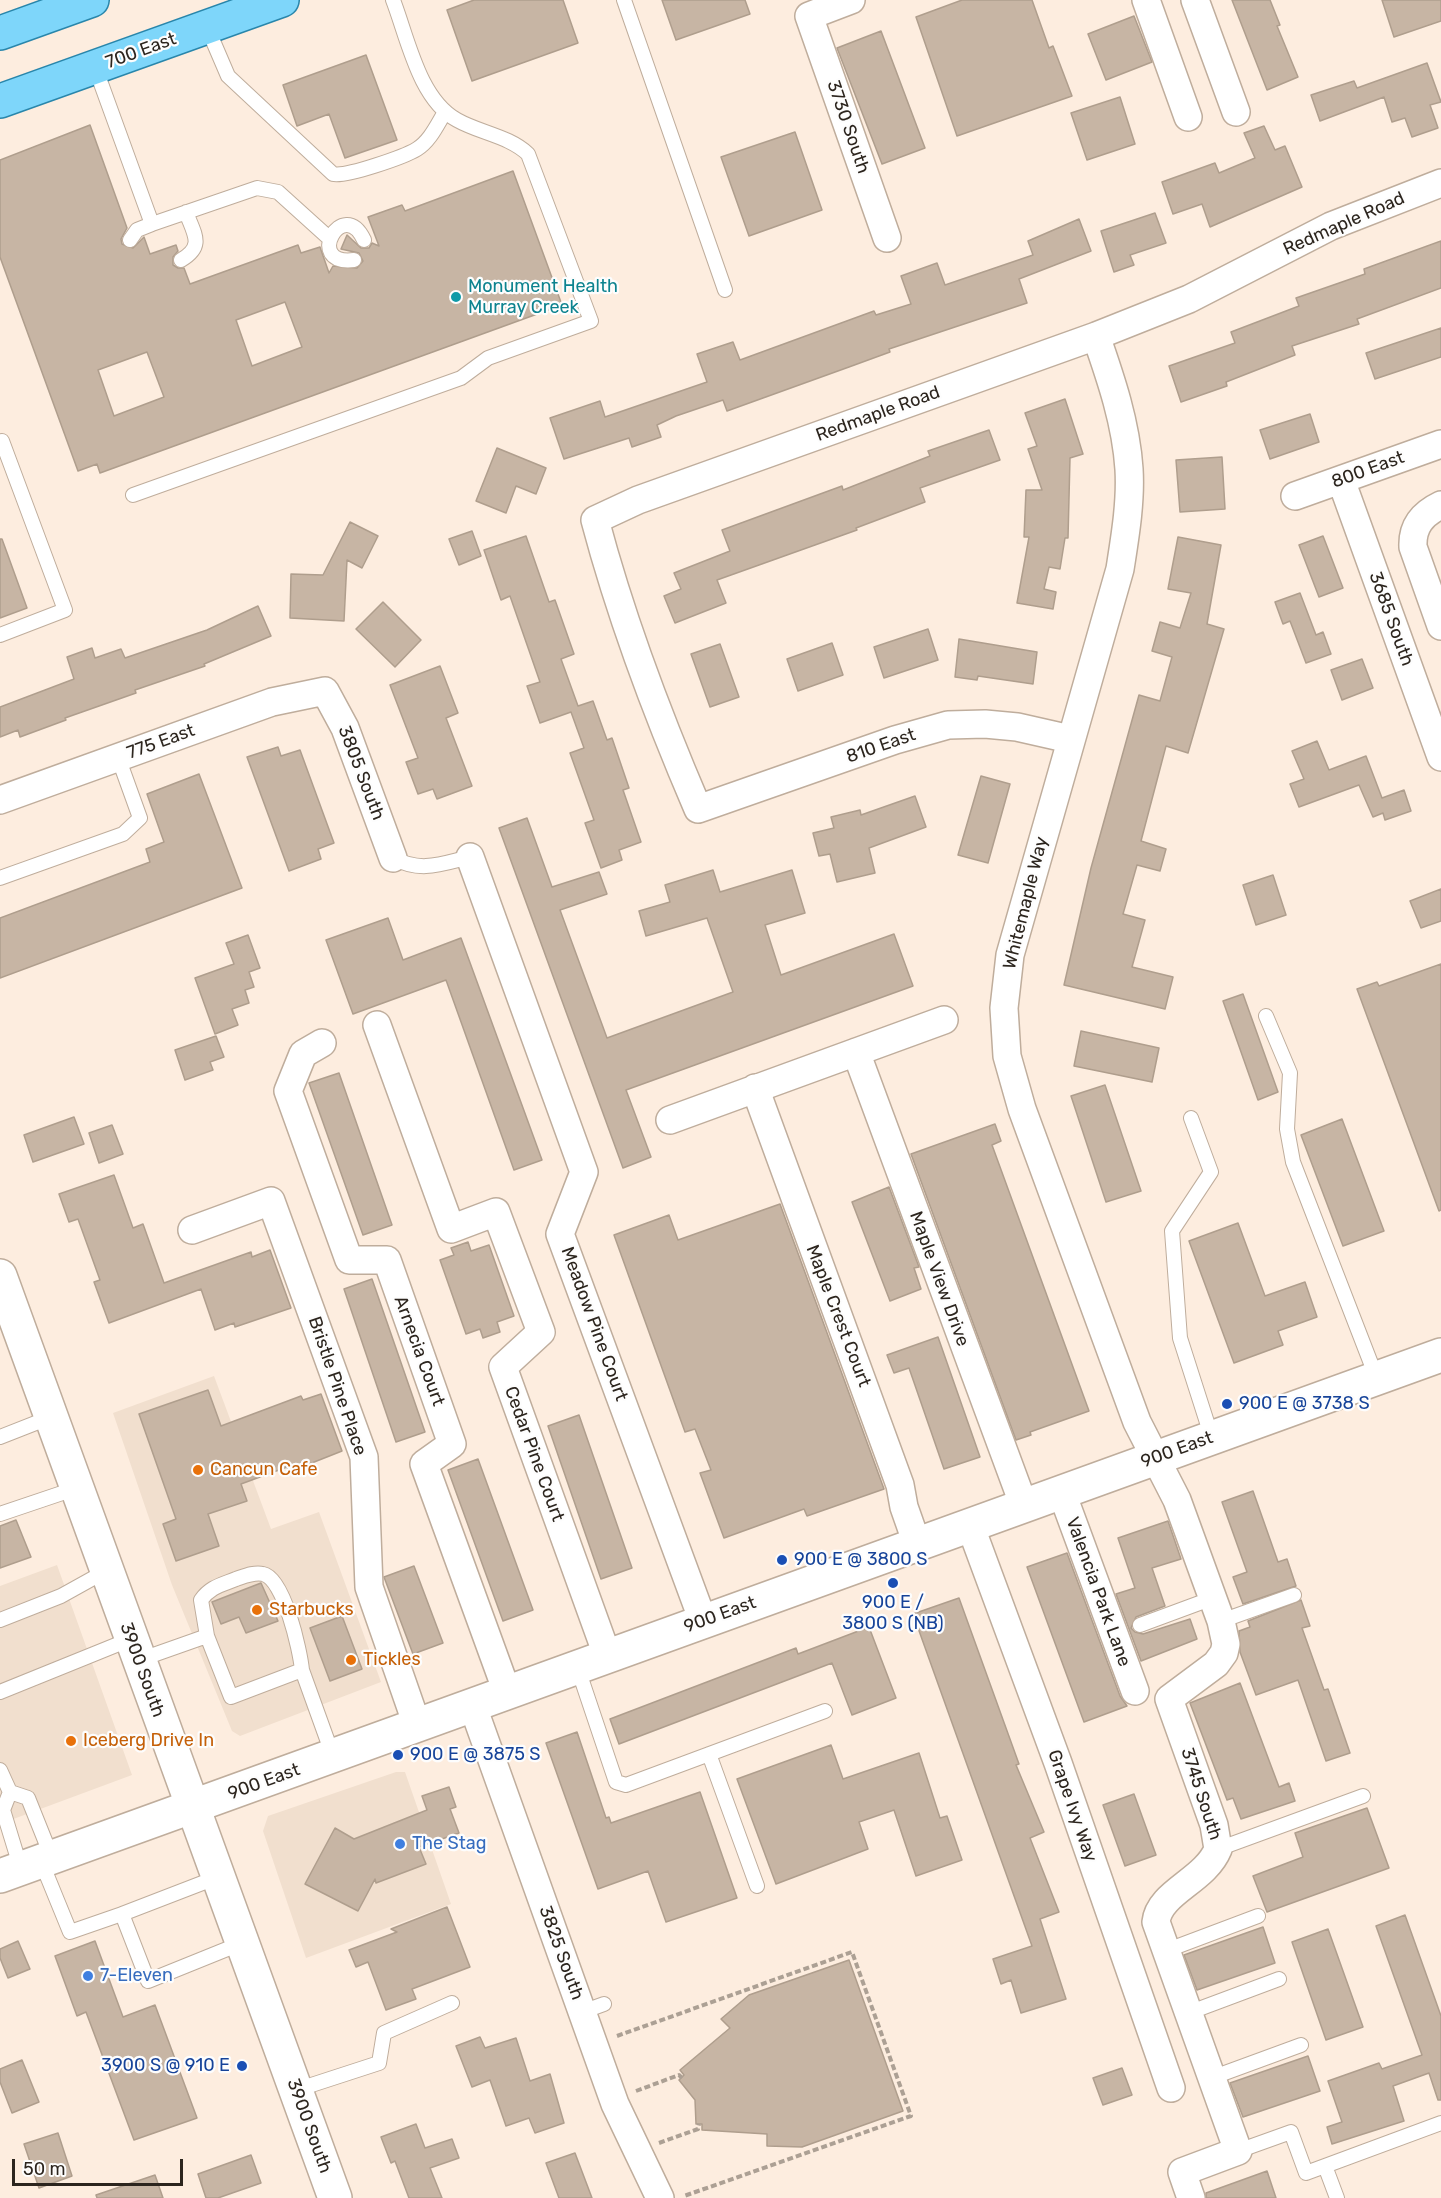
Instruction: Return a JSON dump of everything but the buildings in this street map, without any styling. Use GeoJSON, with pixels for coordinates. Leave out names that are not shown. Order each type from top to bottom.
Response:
{"type":"FeatureCollection","features":[{"type":"Feature","properties":{"kind":"main road","name":"700 East"},"geometry":{"type":"LineString","coordinates":[[0,101],[95,67],[202,13],[282,0]]}},
{"type":"Feature","properties":{"kind":"main road"},"geometry":{"type":"LineString","coordinates":[[0,33],[81,2]]}},
{"type":"Feature","properties":{"kind":"main road","name":"3900 South"},"geometry":{"type":"LineString","coordinates":[[3,1295],[51,1417],[335,2198]]}},
{"type":"Feature","properties":{"kind":"main road","name":"900 East"},"geometry":{"type":"LineString","coordinates":[[28,1866],[1441,1355]]}},
{"type":"Feature","properties":{"kind":"street","name":"3730 South"},"geometry":{"type":"LineString","coordinates":[[851,0],[809,16],[887,238]]}},
{"type":"Feature","properties":{"kind":"street"},"geometry":{"type":"LineString","coordinates":[[1146,0],[1188,117]]}},
{"type":"Feature","properties":{"kind":"street"},"geometry":{"type":"LineString","coordinates":[[1195,0],[1236,112]]}},
{"type":"Feature","properties":{"kind":"street","name":"Redmaple Road"},"geometry":{"type":"LineString","coordinates":[[698,809],[677,760],[607,565],[595,520],[638,500],[1096,336],[1198,295],[1331,226],[1441,183]]}},
{"type":"Feature","properties":{"kind":"street","name":"Whitemaple Way"},"geometry":{"type":"LineString","coordinates":[[1096,336],[1113,384],[1123,427],[1129,470],[1126,529],[1120,569],[1010,955],[1004,1008],[1007,1056],[1022,1110],[1137,1422],[1155,1459]]}},
{"type":"Feature","properties":{"kind":"street","name":"800 East"},"geometry":{"type":"LineString","coordinates":[[1295,496],[1441,444]]}},
{"type":"Feature","properties":{"kind":"street","name":"3685 South"},"geometry":{"type":"LineString","coordinates":[[1341,480],[1441,757]]}},
{"type":"Feature","properties":{"kind":"street"},"geometry":{"type":"LineString","coordinates":[[1441,505],[1427,512],[1417,523],[1412,534],[1413,547],[1441,626]]}},
{"type":"Feature","properties":{"kind":"street","name":"775 East"},"geometry":{"type":"LineString","coordinates":[[0,800],[272,702],[325,690]]}},
{"type":"Feature","properties":{"kind":"street","name":"3805 South"},"geometry":{"type":"LineString","coordinates":[[325,690],[345,728],[393,858]]}},
{"type":"Feature","properties":{"kind":"street","name":"810 East"},"geometry":{"type":"LineString","coordinates":[[698,809],[913,734],[948,725],[985,724],[1017,727],[1070,739]]}},
{"type":"Feature","properties":{"kind":"street","name":"Meadow Pine Court"},"geometry":{"type":"LineString","coordinates":[[470,857],[584,1172],[560,1234],[703,1621]]}},
{"type":"Feature","properties":{"kind":"street"},"geometry":{"type":"LineString","coordinates":[[670,1120],[944,1020]]}},
{"type":"Feature","properties":{"kind":"street","name":"Cedar Pine Court"},"geometry":{"type":"LineString","coordinates":[[376,1025],[451,1229],[496,1212],[537,1321],[541,1332],[503,1368],[607,1655]]}},
{"type":"Feature","properties":{"kind":"street","name":"Arnecia Court"},"geometry":{"type":"LineString","coordinates":[[322,1043],[303,1054],[288,1091],[349,1260],[387,1260],[452,1444],[424,1464],[507,1692]]}},
{"type":"Feature","properties":{"kind":"street","name":"Maple View Drive"},"geometry":{"type":"LineString","coordinates":[[856,1052],[1024,1506]]}},
{"type":"Feature","properties":{"kind":"street","name":"Maple Crest Court"},"geometry":{"type":"LineString","coordinates":[[755,1088],[900,1485],[904,1508],[917,1544]]}},
{"type":"Feature","properties":{"kind":"street","name":"Bristle Pine Place"},"geometry":{"type":"LineString","coordinates":[[192,1230],[271,1201],[364,1457],[369,1587],[417,1725]]}},
{"type":"Feature","properties":{"kind":"street","name":"3745 South"},"geometry":{"type":"LineString","coordinates":[[1155,1459],[1178,1500],[1217,1610],[1226,1644],[1224,1653],[1216,1664],[1169,1699],[1214,1826],[1218,1849],[1207,1868],[1171,1897],[1157,1914],[1156,1922],[1238,2151]]}},
{"type":"Feature","properties":{"kind":"street","name":"Valencia Park Lane"},"geometry":{"type":"LineString","coordinates":[[1062,1493],[1134,1691]]}},
{"type":"Feature","properties":{"kind":"street","name":"Grape Ivy Way"},"geometry":{"type":"LineString","coordinates":[[970,1525],[1058,1764],[1171,2088]]}},
{"type":"Feature","properties":{"kind":"street","name":"3825 South"},"geometry":{"type":"LineString","coordinates":[[472,1704],[593,2008],[618,2112],[672,2197]]}},
{"type":"Feature","properties":{"kind":"street"},"geometry":{"type":"LineString","coordinates":[[1191,2198],[1182,2172],[1238,2151]]}},
{"type":"Feature","properties":{"kind":"lane"},"geometry":{"type":"LineString","coordinates":[[133,495],[461,378],[488,358],[591,321],[528,154],[513,143],[458,120],[437,106],[426,88],[393,0]]}},
{"type":"Feature","properties":{"kind":"lane"},"geometry":{"type":"LineString","coordinates":[[624,0],[725,290]]}},
{"type":"Feature","properties":{"kind":"lane"},"geometry":{"type":"LineString","coordinates":[[202,13],[228,76],[333,174],[349,174],[417,149],[430,136],[445,112]]}},
{"type":"Feature","properties":{"kind":"lane"},"geometry":{"type":"LineString","coordinates":[[95,67],[152,224]]}},
{"type":"Feature","properties":{"kind":"lane"},"geometry":{"type":"LineString","coordinates":[[130,240],[137,230],[257,188],[278,192],[330,238]]}},
{"type":"Feature","properties":{"kind":"lane"},"geometry":{"type":"LineString","coordinates":[[181,260],[193,253],[197,243],[186,212]]}},
{"type":"Feature","properties":{"kind":"lane"},"geometry":{"type":"LineString","coordinates":[[354,260],[344,261],[334,256],[330,251],[330,238],[336,229],[346,225],[357,229],[364,240]]}},
{"type":"Feature","properties":{"kind":"lane"},"geometry":{"type":"LineString","coordinates":[[0,442],[6,451],[65,610],[0,635]]}},
{"type":"Feature","properties":{"kind":"lane"},"geometry":{"type":"LineString","coordinates":[[0,878],[123,834],[140,818],[118,758]]}},
{"type":"Feature","properties":{"kind":"lane"},"geometry":{"type":"LineString","coordinates":[[393,858],[409,866],[431,866],[470,857]]}},
{"type":"Feature","properties":{"kind":"lane"},"geometry":{"type":"LineString","coordinates":[[1266,1016],[1290,1073],[1287,1129],[1293,1162],[1377,1379]]}},
{"type":"Feature","properties":{"kind":"lane"},"geometry":{"type":"LineString","coordinates":[[1191,1118],[1211,1172],[1172,1231],[1180,1338],[1212,1438]]}},
{"type":"Feature","properties":{"kind":"lane"},"geometry":{"type":"LineString","coordinates":[[0,1437],[51,1417]]}},
{"type":"Feature","properties":{"kind":"lane"},"geometry":{"type":"LineString","coordinates":[[0,1514],[77,1488]]}},
{"type":"Feature","properties":{"kind":"lane"},"geometry":{"type":"LineString","coordinates":[[0,1620],[61,1596],[106,1571]]}},
{"type":"Feature","properties":{"kind":"lane"},"geometry":{"type":"LineString","coordinates":[[302,1670],[231,1697],[201,1615],[201,1600],[208,1589],[251,1574],[265,1574],[276,1582],[300,1646],[302,1670],[333,1756]]}},
{"type":"Feature","properties":{"kind":"lane"},"geometry":{"type":"LineString","coordinates":[[1140,1625],[1294,1596]]}},
{"type":"Feature","properties":{"kind":"lane"},"geometry":{"type":"LineString","coordinates":[[0,1692],[135,1650],[207,1636]]}},
{"type":"Feature","properties":{"kind":"lane"},"geometry":{"type":"LineString","coordinates":[[577,1666],[616,1782],[626,1785],[825,1711]]}},
{"type":"Feature","properties":{"kind":"lane"},"geometry":{"type":"LineString","coordinates":[[709,1754],[757,1886]]}},
{"type":"Feature","properties":{"kind":"lane"},"geometry":{"type":"LineString","coordinates":[[0,1770],[10,1792],[3,1810],[28,1866],[70,1932],[218,1877]]}},
{"type":"Feature","properties":{"kind":"lane"},"geometry":{"type":"LineString","coordinates":[[10,1792],[28,1798],[28,1866]]}},
{"type":"Feature","properties":{"kind":"lane"},"geometry":{"type":"LineString","coordinates":[[1218,1849],[1364,1796]]}},
{"type":"Feature","properties":{"kind":"lane"},"geometry":{"type":"LineString","coordinates":[[122,1914],[148,1981],[242,1943]]}},
{"type":"Feature","properties":{"kind":"lane"},"geometry":{"type":"LineString","coordinates":[[1165,1951],[1258,1916]]}},
{"type":"Feature","properties":{"kind":"lane"},"geometry":{"type":"LineString","coordinates":[[1188,2013],[1279,1979]]}},
{"type":"Feature","properties":{"kind":"lane"},"geometry":{"type":"LineString","coordinates":[[296,2090],[379,2063],[384,2033],[452,2002]]}},
{"type":"Feature","properties":{"kind":"lane"},"geometry":{"type":"LineString","coordinates":[[1211,2078],[1301,2045]]}},
{"type":"Feature","properties":{"kind":"lane"},"geometry":{"type":"LineString","coordinates":[[1238,2151],[1291,2132],[1306,2173],[1441,2123]]}},
{"type":"Feature","properties":{"kind":"lane"},"geometry":{"type":"LineString","coordinates":[[1325,2166],[1337,2198]]}},
{"type":"Feature","properties":{"kind":"path"},"geometry":{"type":"LineString","coordinates":[[616,2036],[852,1952],[911,2116],[672,2197]]}},
{"type":"Feature","properties":{"kind":"path"},"geometry":{"type":"LineString","coordinates":[[636,2091],[679,2075],[682,2078]]}},
{"type":"Feature","properties":{"kind":"path"},"geometry":{"type":"LineString","coordinates":[[658,2144],[698,2129],[699,2124]]}},
{"type":"Feature","properties":{"kind":"shaded area"},"geometry":{"type":"Polygon","coordinates":[[[214,1376],[271,1529],[319,1512],[381,1682],[240,1736],[232,1731],[172,1585],[113,1413],[214,1376]]]}},
{"type":"Feature","properties":{"kind":"shaded area"},"geometry":{"type":"Polygon","coordinates":[[[57,1565],[132,1775],[0,1824],[0,1586],[57,1565]]]}},
{"type":"Feature","properties":{"kind":"shaded area"},"geometry":{"type":"Polygon","coordinates":[[[396,1772],[405,1772],[451,1904],[306,1958],[263,1831],[268,1816],[396,1772]]]}},
{"type":"Feature","properties":{"kind":"place","name":"Monument Health Murray Creek"},"geometry":{"type":"Point","coordinates":[456,297]}},
{"type":"Feature","properties":{"kind":"place","name":"900 E @ 3738 S"},"geometry":{"type":"Point","coordinates":[1227,1404]}},
{"type":"Feature","properties":{"kind":"place","name":"Cancun Cafe"},"geometry":{"type":"Point","coordinates":[198,1470]}},
{"type":"Feature","properties":{"kind":"place","name":"900 E @ 3800 S"},"geometry":{"type":"Point","coordinates":[782,1560]}},
{"type":"Feature","properties":{"kind":"place","name":"900 E / 3800 S (NB)"},"geometry":{"type":"Point","coordinates":[893,1583]}},
{"type":"Feature","properties":{"kind":"place","name":"Starbucks"},"geometry":{"type":"Point","coordinates":[257,1610]}},
{"type":"Feature","properties":{"kind":"place","name":"Tickles"},"geometry":{"type":"Point","coordinates":[351,1660]}},
{"type":"Feature","properties":{"kind":"place","name":"Iceberg Drive In"},"geometry":{"type":"Point","coordinates":[71,1741]}},
{"type":"Feature","properties":{"kind":"place","name":"900 E @ 3875 S"},"geometry":{"type":"Point","coordinates":[398,1755]}},
{"type":"Feature","properties":{"kind":"place","name":"The Stag"},"geometry":{"type":"Point","coordinates":[400,1844]}},
{"type":"Feature","properties":{"kind":"place","name":"7-Eleven"},"geometry":{"type":"Point","coordinates":[88,1976]}},
{"type":"Feature","properties":{"kind":"place","name":"3900 S @ 910 E"},"geometry":{"type":"Point","coordinates":[242,2066]}}]}
